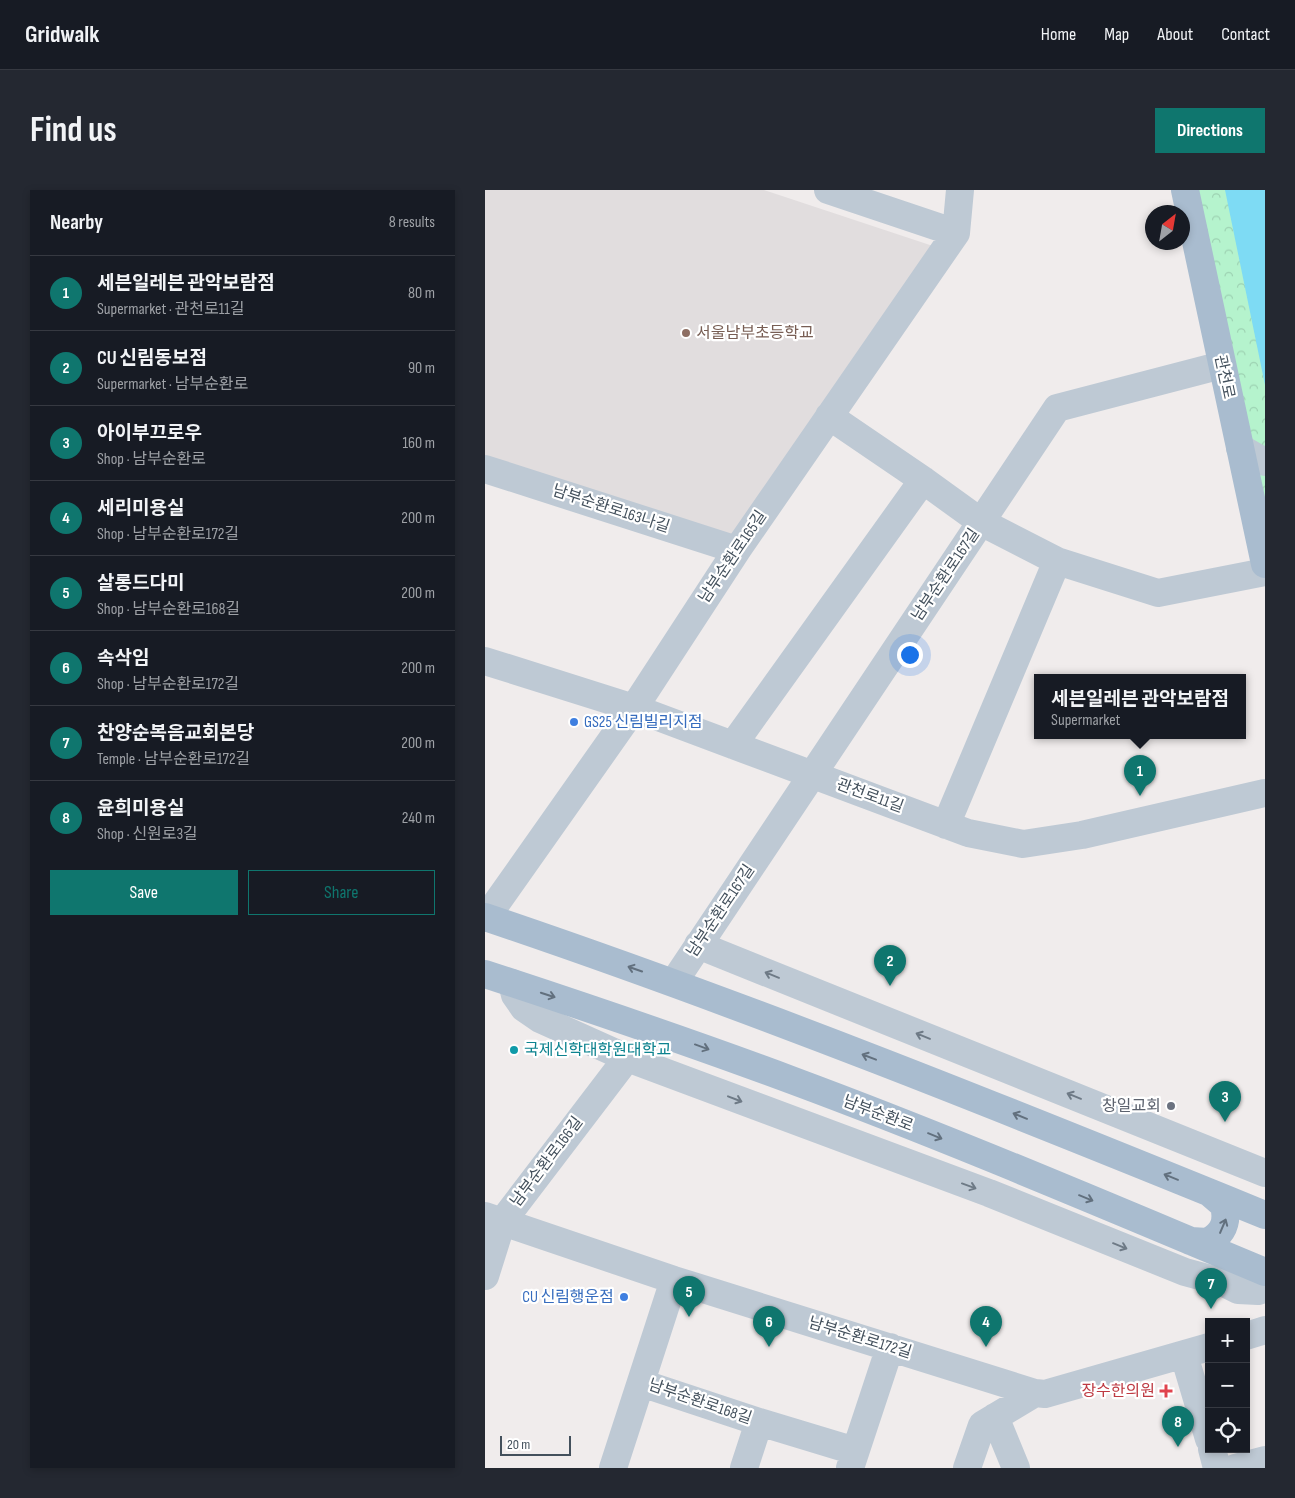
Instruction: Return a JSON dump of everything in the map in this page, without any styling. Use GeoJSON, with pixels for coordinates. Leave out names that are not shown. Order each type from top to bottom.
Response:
{"type":"FeatureCollection","features":[{"type":"Feature","properties":{"kind":"main road","name":"관천로"},"geometry":{"type":"LineString","coordinates":[[1185,190],[1265,564]]}},
{"type":"Feature","properties":{"kind":"main road"},"geometry":{"type":"LineString","coordinates":[[485,917],[673,982],[918,1076],[1265,1215]]}},
{"type":"Feature","properties":{"kind":"main road","name":"남부순환로"},"geometry":{"type":"LineString","coordinates":[[485,974],[641,1026],[796,1082],[1265,1272]]}},
{"type":"Feature","properties":{"kind":"main road"},"geometry":{"type":"LineString","coordinates":[[1190,1241],[1208,1242],[1222,1230],[1226,1222],[1224,1205],[1210,1193]]}},
{"type":"Feature","properties":{"kind":"street"},"geometry":{"type":"LineString","coordinates":[[828,190],[956,234]]}},
{"type":"Feature","properties":{"kind":"street","name":"남부순환로165길"},"geometry":{"type":"LineString","coordinates":[[485,917],[634,708],[737,550],[956,234],[960,190]]}},
{"type":"Feature","properties":{"kind":"street","name":"남부순환로167길"},"geometry":{"type":"LineString","coordinates":[[673,982],[1057,408],[1222,365]]}},
{"type":"Feature","properties":{"kind":"street"},"geometry":{"type":"LineString","coordinates":[[829,416],[981,522],[1057,561],[1157,593],[1265,572]]}},
{"type":"Feature","properties":{"kind":"street"},"geometry":{"type":"LineString","coordinates":[[1240,448],[1265,462]]}},
{"type":"Feature","properties":{"kind":"street","name":"남부순환로163나길"},"geometry":{"type":"LineString","coordinates":[[485,469],[737,550]]}},
{"type":"Feature","properties":{"kind":"street"},"geometry":{"type":"LineString","coordinates":[[733,745],[923,480]]}},
{"type":"Feature","properties":{"kind":"street"},"geometry":{"type":"LineString","coordinates":[[946,825],[1057,561]]}},
{"type":"Feature","properties":{"kind":"street","name":"관천로11길"},"geometry":{"type":"LineString","coordinates":[[485,661],[634,708],[968,833],[1023,844],[1082,835],[1265,794]]}},
{"type":"Feature","properties":{"kind":"street"},"geometry":{"type":"LineString","coordinates":[[698,945],[1265,1173]]}},
{"type":"Feature","properties":{"kind":"street"},"geometry":{"type":"LineString","coordinates":[[512,983],[515,995],[524,1008],[540,1020],[627,1058],[989,1194],[1185,1272],[1222,1282],[1238,1290],[1258,1291],[1265,1288]]}},
{"type":"Feature","properties":{"kind":"street","name":"남부순환로166길"},"geometry":{"type":"LineString","coordinates":[[485,1276],[493,1219],[627,1058]]}},
{"type":"Feature","properties":{"kind":"street","name":"남부순환로172길"},"geometry":{"type":"LineString","coordinates":[[493,1219],[674,1280],[1035,1393],[1045,1394],[1197,1351]]}},
{"type":"Feature","properties":{"kind":"street","name":"남부순환로168길"},"geometry":{"type":"LineString","coordinates":[[613,1468],[674,1280]]}},
{"type":"Feature","properties":{"kind":"street"},"geometry":{"type":"LineString","coordinates":[[1250,1335],[1265,1330]]}},
{"type":"Feature","properties":{"kind":"street"},"geometry":{"type":"LineString","coordinates":[[853,1460],[890,1347]]}},
{"type":"Feature","properties":{"kind":"street"},"geometry":{"type":"LineString","coordinates":[[1197,1351],[1205,1410]]}},
{"type":"Feature","properties":{"kind":"street","name":"남부순환로168길"},"geometry":{"type":"LineString","coordinates":[[641,1382],[759,1422],[853,1460]]}},
{"type":"Feature","properties":{"kind":"street","name":"남부순환로172길"},"geometry":{"type":"LineString","coordinates":[[967,1468],[982,1425],[1035,1393]]}},
{"type":"Feature","properties":{"kind":"street"},"geometry":{"type":"LineString","coordinates":[[995,1417],[1016,1468]]}},
{"type":"Feature","properties":{"kind":"street"},"geometry":{"type":"LineString","coordinates":[[744,1468],[759,1422]]}},
{"type":"Feature","properties":{"kind":"street"},"geometry":{"type":"LineString","coordinates":[[1213,1453],[1217,1468]]}},
{"type":"Feature","properties":{"kind":"street"},"geometry":{"type":"LineString","coordinates":[[1235,1468],[1265,1460]]}},
{"type":"Feature","properties":{"kind":"shaded area","name":"서울남부초등학교"},"geometry":{"type":"Polygon","coordinates":[[[485,190],[764,190],[945,250],[737,550],[485,469],[485,190]]]}},
{"type":"Feature","properties":{"kind":"green space"},"geometry":{"type":"Polygon","coordinates":[[[1195,190],[1265,190],[1265,507],[1195,190]]]}},
{"type":"Feature","properties":{"kind":"water"},"geometry":{"type":"Polygon","coordinates":[[[1225,190],[1265,190],[1265,385],[1225,190]]]}},
{"type":"Feature","properties":{"kind":"place","name":"서울남부초등학교"},"geometry":{"type":"Point","coordinates":[686,333]}},
{"type":"Feature","properties":{"kind":"place","name":"GS25 신림빌리지점"},"geometry":{"type":"Point","coordinates":[574,722]}},
{"type":"Feature","properties":{"kind":"place","name":"세븐일레븐 관악보람점"},"geometry":{"type":"Point","coordinates":[1140,796]}},
{"type":"Feature","properties":{"kind":"place","name":"CU 신림동보점"},"geometry":{"type":"Point","coordinates":[890,986]}},
{"type":"Feature","properties":{"kind":"place","name":"국제신학대학원대학교"},"geometry":{"type":"Point","coordinates":[514,1050]}},
{"type":"Feature","properties":{"kind":"place","name":"창일교회"},"geometry":{"type":"Point","coordinates":[1171,1106]}},
{"type":"Feature","properties":{"kind":"place","name":"아이부끄로우"},"geometry":{"type":"Point","coordinates":[1225,1122]}},
{"type":"Feature","properties":{"kind":"place","name":"CU 신림행운점"},"geometry":{"type":"Point","coordinates":[624,1297]}},
{"type":"Feature","properties":{"kind":"place","name":"찬양순복음교회본당"},"geometry":{"type":"Point","coordinates":[1211,1309]}},
{"type":"Feature","properties":{"kind":"place","name":"살롱드다미"},"geometry":{"type":"Point","coordinates":[689,1317]}},
{"type":"Feature","properties":{"kind":"place","name":"속삭임"},"geometry":{"type":"Point","coordinates":[769,1347]}},
{"type":"Feature","properties":{"kind":"place","name":"세리미용실"},"geometry":{"type":"Point","coordinates":[986,1347]}},
{"type":"Feature","properties":{"kind":"place","name":"장수한의원"},"geometry":{"type":"Point","coordinates":[1166,1391]}},
{"type":"Feature","properties":{"kind":"place","name":"윤희미용실"},"geometry":{"type":"Point","coordinates":[1178,1447]}}]}
